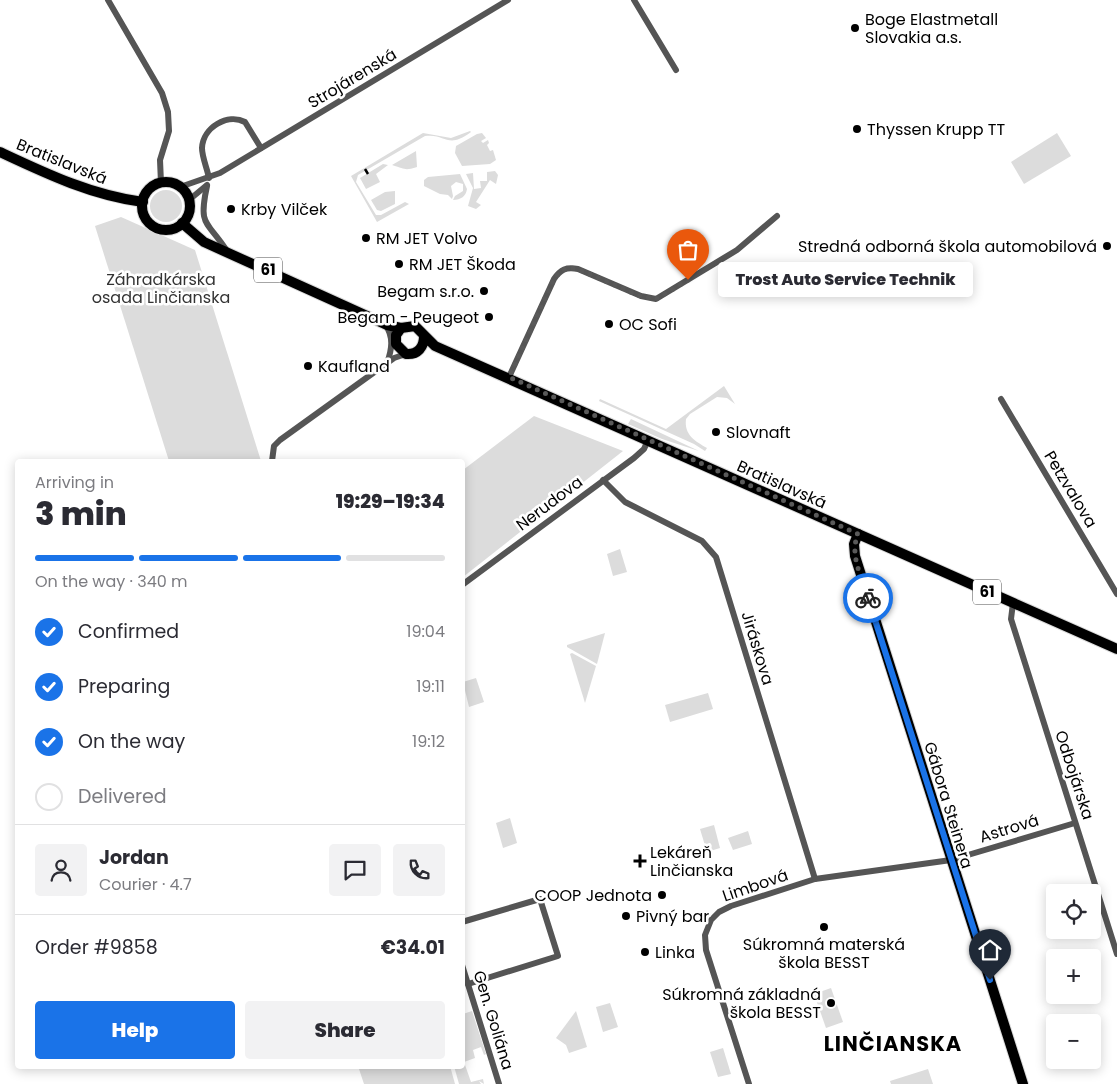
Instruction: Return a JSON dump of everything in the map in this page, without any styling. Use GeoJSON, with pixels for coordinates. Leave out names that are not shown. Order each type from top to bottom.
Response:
{"type":"FeatureCollection","features":[{"type":"Feature","properties":{"kind":"main road","name":"Bratislavská"},"geometry":{"type":"LineString","coordinates":[[0,152],[91,192],[112,198],[143,202]]}},
{"type":"Feature","properties":{"kind":"main road"},"geometry":{"type":"LineString","coordinates":[[161,183],[171,183],[180,187],[189,200],[188,214],[182,224],[172,229],[156,228],[144,216],[143,202],[148,190],[161,183]]}},
{"type":"Feature","properties":{"kind":"main road","name":"61"},"geometry":{"type":"LineString","coordinates":[[182,224],[204,242],[385,324],[398,332],[402,351]]}},
{"type":"Feature","properties":{"kind":"main road","name":"Bratislavská"},"geometry":{"type":"LineString","coordinates":[[398,332],[414,326],[436,346],[1117,649]]}},
{"type":"Feature","properties":{"kind":"main road"},"geometry":{"type":"LineString","coordinates":[[402,351],[416,353],[421,348],[424,336]]}},
{"type":"Feature","properties":{"kind":"main road"},"geometry":{"type":"LineString","coordinates":[[421,348],[436,346]]}},
{"type":"Feature","properties":{"kind":"main road","name":"Gábora Steinera"},"geometry":{"type":"LineString","coordinates":[[858,534],[854,544],[855,556],[950,860],[1023,1084]]}},
{"type":"Feature","properties":{"kind":"street"},"geometry":{"type":"LineString","coordinates":[[108,0],[162,93],[168,112],[169,132],[160,160],[161,183]]}},
{"type":"Feature","properties":{"kind":"street","name":"Strojárenská"},"geometry":{"type":"LineString","coordinates":[[211,179],[508,0]]}},
{"type":"Feature","properties":{"kind":"street"},"geometry":{"type":"LineString","coordinates":[[634,0],[676,70]]}},
{"type":"Feature","properties":{"kind":"street"},"geometry":{"type":"LineString","coordinates":[[227,252],[206,225],[203,207],[207,186],[211,179],[202,146],[206,136],[218,123],[234,118],[246,122],[262,148]]}},
{"type":"Feature","properties":{"kind":"street"},"geometry":{"type":"LineString","coordinates":[[180,187],[211,179]]}},
{"type":"Feature","properties":{"kind":"street"},"geometry":{"type":"LineString","coordinates":[[189,200],[207,186]]}},
{"type":"Feature","properties":{"kind":"street"},"geometry":{"type":"LineString","coordinates":[[509,377],[554,279],[560,271],[569,268],[578,269],[640,296],[656,299],[736,250],[777,216]]}},
{"type":"Feature","properties":{"kind":"street"},"geometry":{"type":"LineString","coordinates":[[385,324],[391,336],[391,348],[387,363]]}},
{"type":"Feature","properties":{"kind":"street"},"geometry":{"type":"LineString","coordinates":[[272,459],[274,446],[280,440],[402,351]]}},
{"type":"Feature","properties":{"kind":"street","name":"Petzvalova"},"geometry":{"type":"LineString","coordinates":[[1001,399],[1117,594]]}},
{"type":"Feature","properties":{"kind":"street","name":"Nerudova"},"geometry":{"type":"LineString","coordinates":[[465,583],[641,453],[648,440]]}},
{"type":"Feature","properties":{"kind":"street","name":"Jiráskova"},"geometry":{"type":"LineString","coordinates":[[603,480],[625,502],[702,541],[716,557],[816,879]]}},
{"type":"Feature","properties":{"kind":"street","name":"Odbojárska"},"geometry":{"type":"LineString","coordinates":[[1013,603],[1011,619],[1117,954]]}},
{"type":"Feature","properties":{"kind":"street","name":"Astrová"},"geometry":{"type":"LineString","coordinates":[[950,860],[1076,822]]}},
{"type":"Feature","properties":{"kind":"street","name":"Limbová"},"geometry":{"type":"LineString","coordinates":[[749,1084],[706,950],[706,934],[713,917],[723,910],[816,879],[950,860]]}},
{"type":"Feature","properties":{"kind":"street"},"geometry":{"type":"LineString","coordinates":[[465,921],[540,899],[558,956],[468,984]]}},
{"type":"Feature","properties":{"kind":"street","name":"Gen. Goliána"},"geometry":{"type":"LineString","coordinates":[[465,974],[499,1084]]}},
{"type":"Feature","properties":{"kind":"green space"},"geometry":{"type":"Polygon","coordinates":[[[470,131],[457,140],[425,136],[358,175],[356,182],[376,215],[381,215],[405,202],[409,204],[377,222],[351,176],[423,133],[451,138],[470,131]]]}},
{"type":"Feature","properties":{"kind":"green space"},"geometry":{"type":"Polygon","coordinates":[[[482,133],[486,138],[481,141],[483,143],[488,140],[489,143],[487,145],[490,151],[493,150],[496,160],[490,164],[462,166],[455,153],[456,146],[482,133]]]}},
{"type":"Feature","properties":{"kind":"green space"},"geometry":{"type":"Polygon","coordinates":[[[1057,133],[1071,156],[1024,184],[1011,162],[1057,133]]]}},
{"type":"Feature","properties":{"kind":"green space"},"geometry":{"type":"Polygon","coordinates":[[[416,151],[417,167],[407,169],[392,165],[416,151]]]}},
{"type":"Feature","properties":{"kind":"green space"},"geometry":{"type":"Polygon","coordinates":[[[383,164],[388,165],[376,174],[380,182],[366,189],[360,178],[383,164]]]}},
{"type":"Feature","properties":{"kind":"green space"},"geometry":{"type":"Polygon","coordinates":[[[495,171],[498,175],[496,184],[490,180],[476,202],[481,205],[476,209],[468,206],[473,188],[466,174],[473,173],[474,189],[481,188],[480,181],[487,181],[487,172],[495,171]]]}},
{"type":"Feature","properties":{"kind":"green space"},"geometry":{"type":"Polygon","coordinates":[[[460,174],[467,189],[464,196],[458,199],[453,200],[455,196],[463,191],[463,184],[456,182],[451,186],[452,199],[448,195],[440,194],[424,186],[424,180],[428,177],[460,174]]]}},
{"type":"Feature","properties":{"kind":"green space"},"geometry":{"type":"Polygon","coordinates":[[[166,190],[178,194],[182,206],[178,218],[166,222],[154,218],[150,206],[154,194],[166,190]]]}},
{"type":"Feature","properties":{"kind":"green space"},"geometry":{"type":"Polygon","coordinates":[[[395,191],[395,204],[381,211],[377,210],[371,200],[385,192],[395,191]]]}},
{"type":"Feature","properties":{"kind":"green space","name":"Záhradkárska osada Linčianska"},"geometry":{"type":"Polygon","coordinates":[[[121,217],[195,250],[260,459],[168,459],[95,226],[121,217]]]}},
{"type":"Feature","properties":{"kind":"green space"},"geometry":{"type":"Polygon","coordinates":[[[724,386],[735,404],[727,398],[717,397],[690,414],[686,419],[687,429],[691,437],[707,448],[705,451],[694,444],[599,401],[600,399],[666,429],[724,386]]]}},
{"type":"Feature","properties":{"kind":"green space"},"geometry":{"type":"Polygon","coordinates":[[[534,416],[623,451],[465,575],[465,468],[534,416]]]}},
{"type":"Feature","properties":{"kind":"green space"},"geometry":{"type":"Polygon","coordinates":[[[631,419],[699,451],[662,439],[628,424],[631,419]]]}},
{"type":"Feature","properties":{"kind":"green space"},"geometry":{"type":"Polygon","coordinates":[[[620,549],[627,572],[613,576],[607,554],[620,549]]]}},
{"type":"Feature","properties":{"kind":"green space"},"geometry":{"type":"Polygon","coordinates":[[[605,633],[597,664],[567,647],[567,645],[605,633]]]}},
{"type":"Feature","properties":{"kind":"green space"},"geometry":{"type":"Polygon","coordinates":[[[572,653],[596,666],[585,703],[570,654],[572,653]]]}},
{"type":"Feature","properties":{"kind":"green space"},"geometry":{"type":"Polygon","coordinates":[[[476,678],[484,702],[469,707],[465,681],[476,678]]]}},
{"type":"Feature","properties":{"kind":"green space"},"geometry":{"type":"Polygon","coordinates":[[[708,693],[713,709],[670,722],[665,705],[708,693]]]}},
{"type":"Feature","properties":{"kind":"green space"},"geometry":{"type":"Polygon","coordinates":[[[510,818],[517,843],[503,848],[496,823],[510,818]]]}},
{"type":"Feature","properties":{"kind":"green space"},"geometry":{"type":"Polygon","coordinates":[[[714,825],[720,848],[707,852],[700,829],[714,825]]]}},
{"type":"Feature","properties":{"kind":"green space"},"geometry":{"type":"Polygon","coordinates":[[[748,831],[752,844],[733,850],[728,838],[748,831]]]}},
{"type":"Feature","properties":{"kind":"green space"},"geometry":{"type":"Polygon","coordinates":[[[831,988],[843,1022],[826,1028],[814,994],[831,988]]]}},
{"type":"Feature","properties":{"kind":"green space"},"geometry":{"type":"Polygon","coordinates":[[[610,1003],[618,1027],[603,1032],[596,1007],[610,1003]]]}},
{"type":"Feature","properties":{"kind":"green space"},"geometry":{"type":"Polygon","coordinates":[[[472,1011],[486,1054],[484,1055],[481,1047],[473,1050],[475,1058],[465,1062],[465,1013],[472,1011]]]}},
{"type":"Feature","properties":{"kind":"green space"},"geometry":{"type":"Polygon","coordinates":[[[576,1011],[587,1047],[569,1053],[566,1045],[556,1038],[576,1011]]]}},
{"type":"Feature","properties":{"kind":"green space"},"geometry":{"type":"Polygon","coordinates":[[[723,1048],[731,1074],[718,1077],[710,1052],[723,1048]]]}},
{"type":"Feature","properties":{"kind":"green space"},"geometry":{"type":"Polygon","coordinates":[[[465,1065],[471,1082],[483,1079],[484,1084],[479,1081],[481,1084],[459,1084],[455,1069],[465,1069],[465,1065]]]}},
{"type":"Feature","properties":{"kind":"green space"},"geometry":{"type":"Polygon","coordinates":[[[359,1069],[451,1069],[455,1084],[364,1084],[359,1069]]]}},
{"type":"Feature","properties":{"kind":"green space"},"geometry":{"type":"Polygon","coordinates":[[[928,1069],[933,1084],[891,1084],[890,1081],[928,1069]]]}},
{"type":"Feature","properties":{"kind":"railway"},"geometry":{"type":"LineString","coordinates":[[365,169],[368,174]]}},
{"type":"Feature","properties":{"kind":"way so far"},"geometry":{"type":"LineString","coordinates":[[688,280],[656,299],[640,296],[578,269],[569,268],[560,271],[554,279],[509,377],[858,534],[854,544],[855,556],[868,598]]}},
{"type":"Feature","properties":{"kind":"place","name":"Boge Elastmetall Slovakia a.s."},"geometry":{"type":"Point","coordinates":[855,28]}},
{"type":"Feature","properties":{"kind":"place","name":"Thyssen Krupp TT"},"geometry":{"type":"Point","coordinates":[857,129]}},
{"type":"Feature","properties":{"kind":"place","name":"Krby Vilček"},"geometry":{"type":"Point","coordinates":[231,209]}},
{"type":"Feature","properties":{"kind":"place","name":"RM JET Volvo"},"geometry":{"type":"Point","coordinates":[366,238]}},
{"type":"Feature","properties":{"kind":"place","name":"Stredná odborná škola automobilová"},"geometry":{"type":"Point","coordinates":[1107,246]}},
{"type":"Feature","properties":{"kind":"place","name":"RM JET Škoda"},"geometry":{"type":"Point","coordinates":[399,264]}},
{"type":"Feature","properties":{"kind":"place","name":"Trost Auto Service Technik"},"geometry":{"type":"Point","coordinates":[688,280]}},
{"type":"Feature","properties":{"kind":"place","name":"Begam s.r.o."},"geometry":{"type":"Point","coordinates":[484,291]}},
{"type":"Feature","properties":{"kind":"place","name":"Begam - Peugeot"},"geometry":{"type":"Point","coordinates":[489,317]}},
{"type":"Feature","properties":{"kind":"place","name":"OC Sofi"},"geometry":{"type":"Point","coordinates":[609,324]}},
{"type":"Feature","properties":{"kind":"place","name":"Kaufland"},"geometry":{"type":"Point","coordinates":[308,366]}},
{"type":"Feature","properties":{"kind":"place","name":"Slovnaft"},"geometry":{"type":"Point","coordinates":[716,432]}},
{"type":"Feature","properties":{"kind":"place","name":"Lekáreň Linčianska"},"geometry":{"type":"Point","coordinates":[640,861]}},
{"type":"Feature","properties":{"kind":"place","name":"COOP Jednota"},"geometry":{"type":"Point","coordinates":[662,895]}},
{"type":"Feature","properties":{"kind":"place","name":"Pivný bar"},"geometry":{"type":"Point","coordinates":[626,916]}},
{"type":"Feature","properties":{"kind":"place","name":"Súkromná materská škola BESST"},"geometry":{"type":"Point","coordinates":[824,927]}},
{"type":"Feature","properties":{"kind":"place","name":"Linka"},"geometry":{"type":"Point","coordinates":[645,952]}},
{"type":"Feature","properties":{"kind":"place","name":"Súkromná základná škola BESST"},"geometry":{"type":"Point","coordinates":[831,1003]}},
{"type":"Feature","properties":{"kind":"district","name":"LINČIANSKA"},"geometry":{"type":"Point","coordinates":[893,1044]}},
{"type":"Feature","properties":{"kind":"route"},"geometry":{"type":"LineString","coordinates":[[868,598],[990,980]]}}]}
